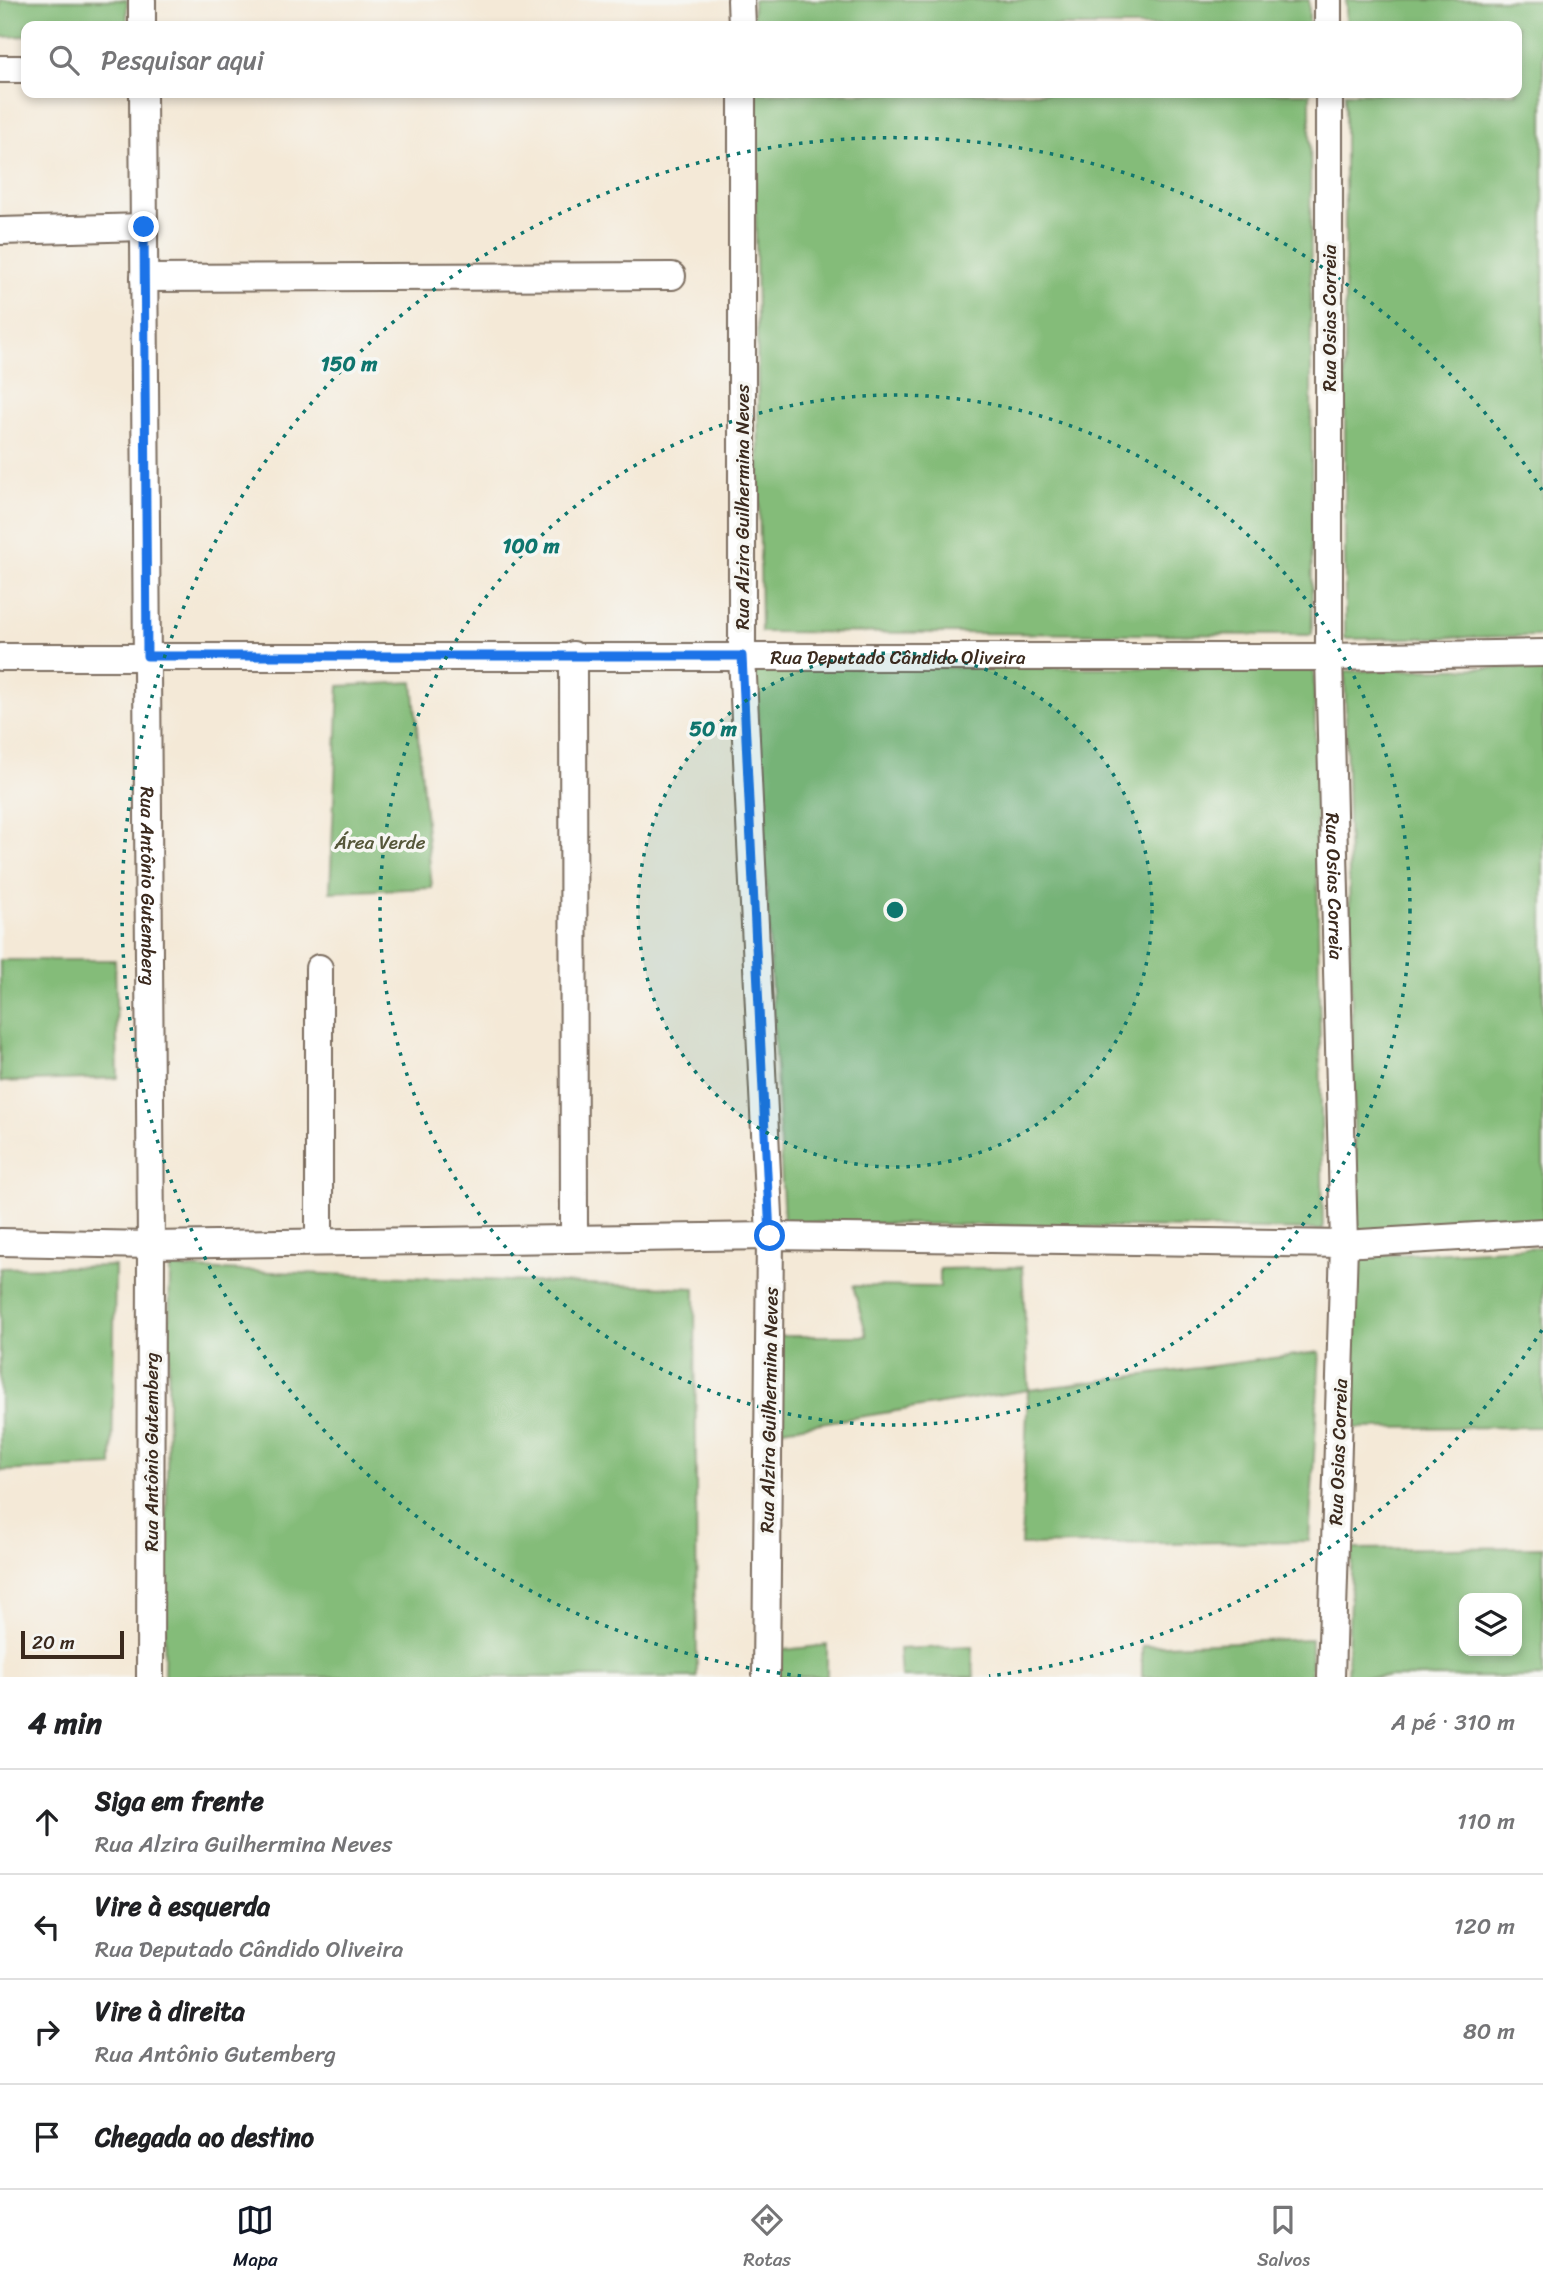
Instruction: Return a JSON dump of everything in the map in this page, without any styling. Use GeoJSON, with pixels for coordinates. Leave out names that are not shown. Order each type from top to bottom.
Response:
{"type":"FeatureCollection","features":[{"type":"Feature","properties":{"kind":"street"},"geometry":{"type":"LineString","coordinates":[[142,0],[142,21]]}},
{"type":"Feature","properties":{"kind":"street"},"geometry":{"type":"LineString","coordinates":[[741,0],[741,21]]}},
{"type":"Feature","properties":{"kind":"street"},"geometry":{"type":"LineString","coordinates":[[1328,0],[1328,21]]}},
{"type":"Feature","properties":{"kind":"street"},"geometry":{"type":"LineString","coordinates":[[0,69],[21,69]]}},
{"type":"Feature","properties":{"kind":"street","name":"Rua Antônio Gutemberg"},"geometry":{"type":"LineString","coordinates":[[143,98],[151,1245],[150,1677]]}},
{"type":"Feature","properties":{"kind":"street","name":"Rua Alzira Guilhermina Neves"},"geometry":{"type":"LineString","coordinates":[[742,98],[742,656],[770,1236],[766,1677]]}},
{"type":"Feature","properties":{"kind":"street","name":"Rua Osias Correia"},"geometry":{"type":"LineString","coordinates":[[1329,98],[1329,657],[1343,1244],[1331,1677]]}},
{"type":"Feature","properties":{"kind":"street"},"geometry":{"type":"LineString","coordinates":[[0,231],[144,227]]}},
{"type":"Feature","properties":{"kind":"street"},"geometry":{"type":"LineString","coordinates":[[144,278],[672,276]]}},
{"type":"Feature","properties":{"kind":"street","name":"Rua Deputado Cândido Oliveira"},"geometry":{"type":"LineString","coordinates":[[0,657],[1329,657],[1543,653]]}},
{"type":"Feature","properties":{"kind":"street"},"geometry":{"type":"LineString","coordinates":[[573,655],[574,1238]]}},
{"type":"Feature","properties":{"kind":"street"},"geometry":{"type":"LineString","coordinates":[[319,968],[319,1241]]}},
{"type":"Feature","properties":{"kind":"street"},"geometry":{"type":"LineString","coordinates":[[0,1242],[151,1245],[770,1236],[1343,1244],[1543,1232]]}},
{"type":"Feature","properties":{"kind":"green space"},"geometry":{"type":"Polygon","coordinates":[[[0,0],[127,0],[127,21],[21,21],[21,36],[0,37],[0,0]]]}},
{"type":"Feature","properties":{"kind":"green space"},"geometry":{"type":"Polygon","coordinates":[[[753,0],[1309,0],[1309,21],[753,21],[753,0]]]}},
{"type":"Feature","properties":{"kind":"green space"},"geometry":{"type":"Polygon","coordinates":[[[1346,0],[1543,0],[1543,636],[1345,639],[1345,98],[1522,98],[1522,21],[1346,21],[1346,0]]]}},
{"type":"Feature","properties":{"kind":"green space"},"geometry":{"type":"Polygon","coordinates":[[[754,98],[1310,98],[1312,635],[761,632],[754,98]]]}},
{"type":"Feature","properties":{"kind":"green space"},"geometry":{"type":"Polygon","coordinates":[[[755,667],[1314,668],[1323,1230],[784,1222],[755,667]]]}},
{"type":"Feature","properties":{"kind":"green space"},"geometry":{"type":"Polygon","coordinates":[[[1543,667],[1543,1221],[1356,1230],[1345,671],[1543,667]]]}},
{"type":"Feature","properties":{"kind":"green space","name":"Área Verde"},"geometry":{"type":"Polygon","coordinates":[[[413,682],[432,888],[330,892],[339,686],[413,682]]]}},
{"type":"Feature","properties":{"kind":"green space"},"geometry":{"type":"Polygon","coordinates":[[[0,960],[115,960],[118,1078],[0,1082],[0,960]]]}},
{"type":"Feature","properties":{"kind":"green space"},"geometry":{"type":"Polygon","coordinates":[[[1543,1247],[1543,1427],[1349,1428],[1353,1257],[1543,1247]]]}},
{"type":"Feature","properties":{"kind":"green space"},"geometry":{"type":"Polygon","coordinates":[[[115,1266],[112,1466],[0,1471],[0,1268],[115,1266]]]}},
{"type":"Feature","properties":{"kind":"green space"},"geometry":{"type":"Polygon","coordinates":[[[1022,1267],[1029,1390],[1320,1352],[1309,1541],[1021,1545],[1028,1390],[777,1430],[777,1336],[867,1336],[853,1286],[940,1287],[940,1269],[1022,1267]]]}},
{"type":"Feature","properties":{"kind":"green space"},"geometry":{"type":"Polygon","coordinates":[[[170,1268],[695,1288],[697,1677],[164,1677],[170,1268]]]}},
{"type":"Feature","properties":{"kind":"green space"},"geometry":{"type":"Polygon","coordinates":[[[1543,1547],[1543,1677],[1347,1677],[1352,1549],[1543,1547]]]}},
{"type":"Feature","properties":{"kind":"green space"},"geometry":{"type":"Polygon","coordinates":[[[1311,1639],[1311,1677],[1142,1677],[1142,1646],[1311,1639]]]}},
{"type":"Feature","properties":{"kind":"green space"},"geometry":{"type":"Polygon","coordinates":[[[827,1645],[827,1677],[768,1677],[767,1652],[827,1645]]]}},
{"type":"Feature","properties":{"kind":"green space"},"geometry":{"type":"Polygon","coordinates":[[[972,1646],[974,1677],[901,1677],[899,1649],[972,1646]]]}},
{"type":"Feature","properties":{"kind":"route"},"geometry":{"type":"LineString","coordinates":[[144,227],[147,656],[742,656],[770,1236]]}}]}
